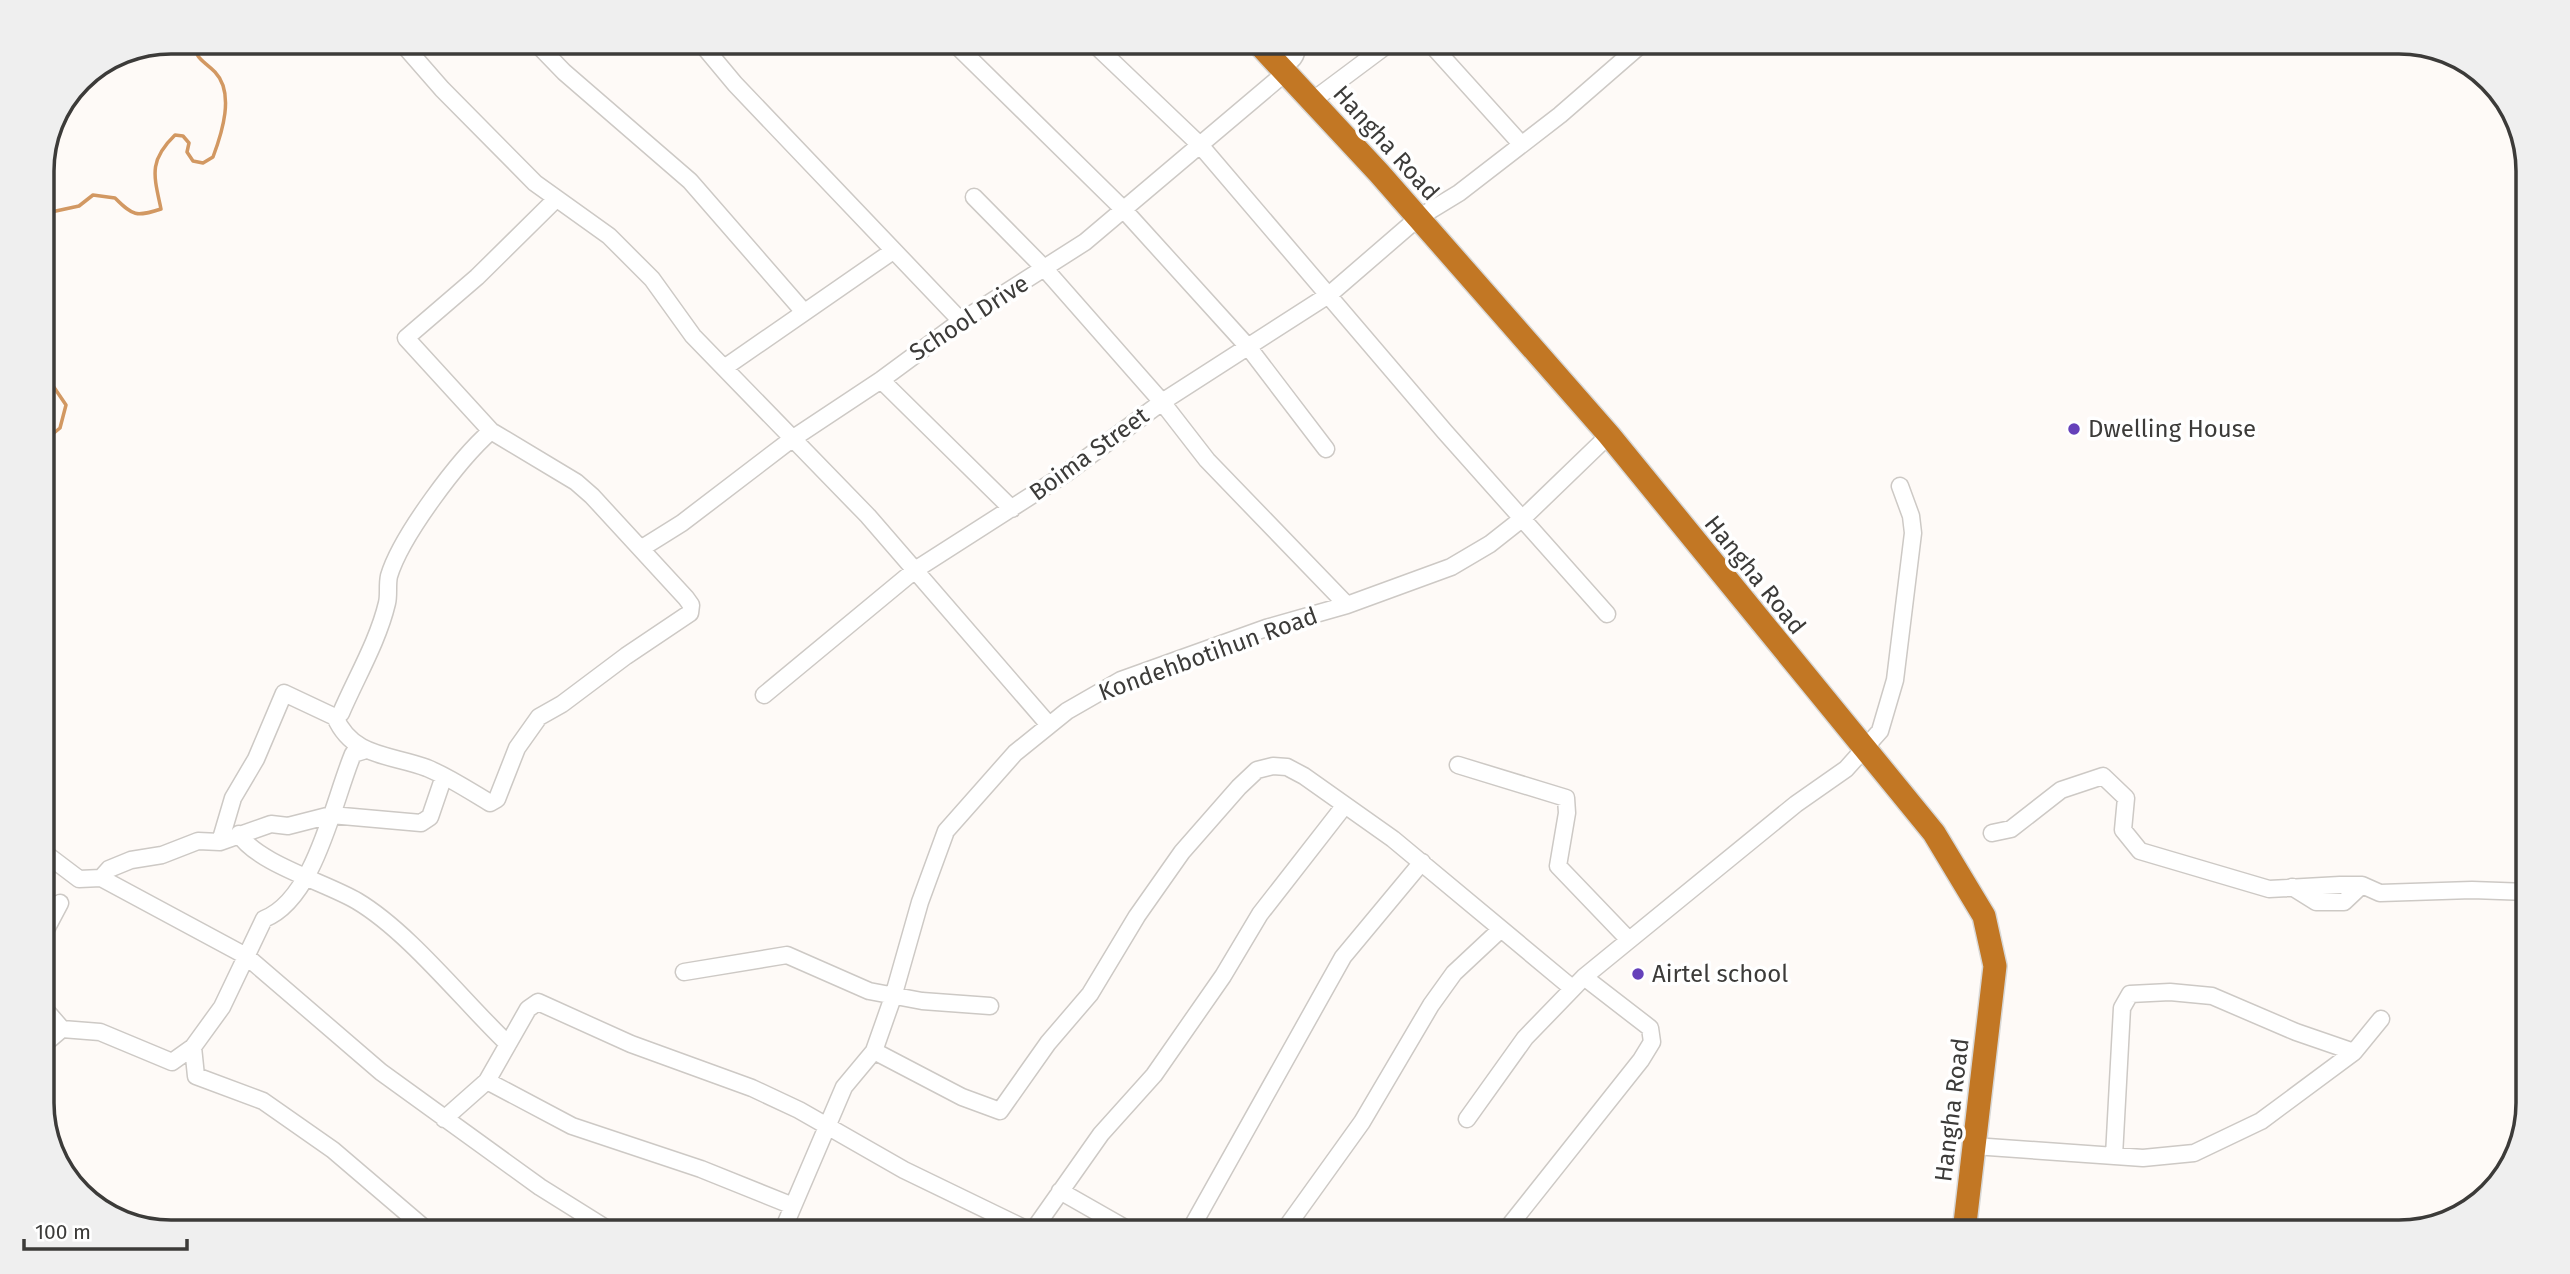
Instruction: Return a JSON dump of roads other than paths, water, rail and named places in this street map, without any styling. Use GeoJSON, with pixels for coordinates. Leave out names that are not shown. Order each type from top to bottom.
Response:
{"type":"FeatureCollection","features":[{"type":"Feature","properties":{"kind":"highway","name":"Hangha Road"},"geometry":{"type":"LineString","coordinates":[[1268,54],[1418,218],[1609,435],[1934,833],[1983,916],[1991,938],[1995,966],[1965,1220]]}},
{"type":"Feature","properties":{"kind":"street"},"geometry":{"type":"LineString","coordinates":[[412,54],[498,147],[555,200],[609,236],[652,279],[693,336],[868,516],[1049,725]]}},
{"type":"Feature","properties":{"kind":"street"},"geometry":{"type":"LineString","coordinates":[[547,54],[690,181],[804,312]]}},
{"type":"Feature","properties":{"kind":"street"},"geometry":{"type":"LineString","coordinates":[[710,54],[735,84],[961,321]]}},
{"type":"Feature","properties":{"kind":"street"},"geometry":{"type":"LineString","coordinates":[[965,54],[1123,209],[1249,348],[1326,449]]}},
{"type":"Feature","properties":{"kind":"street"},"geometry":{"type":"LineString","coordinates":[[1105,54],[1200,145],[1330,294],[1445,432],[1607,614]]}},
{"type":"Feature","properties":{"kind":"street","name":"School Drive"},"geometry":{"type":"LineString","coordinates":[[642,548],[682,523],[792,439],[881,380],[961,321],[1085,242],[1200,145],[1291,62],[1296,54]]}},
{"type":"Feature","properties":{"kind":"street"},"geometry":{"type":"LineString","coordinates":[[1312,101],[1375,54]]}},
{"type":"Feature","properties":{"kind":"street"},"geometry":{"type":"LineString","coordinates":[[1440,54],[1521,144]]}},
{"type":"Feature","properties":{"kind":"street","name":"Boima Street"},"geometry":{"type":"LineString","coordinates":[[764,695],[915,570],[1065,474],[1162,402],[1330,294],[1418,218],[1459,194],[1630,54]]}},
{"type":"Feature","properties":{"kind":"street"},"geometry":{"type":"LineString","coordinates":[[974,197],[1045,269],[1162,402],[1207,460],[1347,605]]}},
{"type":"Feature","properties":{"kind":"street"},"geometry":{"type":"LineString","coordinates":[[220,842],[233,798],[256,759],[284,693],[335,717],[347,740],[366,750],[444,776],[490,803],[497,799],[517,748],[539,717],[562,704],[625,656],[690,613],[691,605],[686,598],[642,548],[576,482],[491,431],[406,338],[477,276],[555,200]]}},
{"type":"Feature","properties":{"kind":"street"},"geometry":{"type":"LineString","coordinates":[[724,368],[893,251]]}},
{"type":"Feature","properties":{"kind":"street"},"geometry":{"type":"LineString","coordinates":[[881,380],[1012,509]]}},
{"type":"Feature","properties":{"kind":"street"},"geometry":{"type":"LineString","coordinates":[[335,717],[341,713],[378,628],[387,603],[390,576],[410,530],[476,444],[491,431]]}},
{"type":"Feature","properties":{"kind":"street","name":"Kondehbotihun Road"},"geometry":{"type":"LineString","coordinates":[[791,1220],[793,1206],[844,1087],[874,1051],[920,902],[946,831],[1015,752],[1090,697],[1121,680],[1265,628],[1347,605],[1451,566],[1490,544],[1523,518],[1609,435]]}},
{"type":"Feature","properties":{"kind":"street"},"geometry":{"type":"LineString","coordinates":[[1467,1119],[1525,1038],[1578,983],[1796,804],[1846,769],[1880,731],[1895,680],[1913,533],[1911,516],[1900,486]]}},
{"type":"Feature","properties":{"kind":"street"},"geometry":{"type":"LineString","coordinates":[[54,1020],[62,1029],[100,1032],[172,1062],[193,1047],[222,1007],[264,919],[286,907],[301,889],[353,754],[366,750]]}},
{"type":"Feature","properties":{"kind":"street"},"geometry":{"type":"LineString","coordinates":[[1458,765],[1566,798],[1567,813],[1558,866],[1629,940]]}},
{"type":"Feature","properties":{"kind":"street"},"geometry":{"type":"LineString","coordinates":[[874,1051],[962,1097],[1000,1111],[1048,1043],[1090,994],[1137,916],[1209,819],[1257,770],[1287,767],[1345,805],[1422,862],[1500,930],[1650,1028],[1652,1042],[1641,1060],[1514,1220]]}},
{"type":"Feature","properties":{"kind":"street"},"geometry":{"type":"LineString","coordinates":[[101,878],[109,869],[131,860],[162,855],[198,841],[220,842],[271,824],[288,826],[331,815],[421,824],[430,817],[444,776]]}},
{"type":"Feature","properties":{"kind":"street"},"geometry":{"type":"LineString","coordinates":[[1992,833],[2011,829],[2061,790],[2103,776],[2126,798],[2123,830],[2140,851],[2195,865],[2244,884],[2269,889],[2362,885],[2380,893],[2516,892]]}},
{"type":"Feature","properties":{"kind":"street"},"geometry":{"type":"LineString","coordinates":[[1039,1220],[1101,1133],[1154,1075],[1223,975],[1260,914],[1345,805]]}},
{"type":"Feature","properties":{"kind":"street"},"geometry":{"type":"LineString","coordinates":[[239,834],[245,845],[357,901],[388,923],[508,1044]]}},
{"type":"Feature","properties":{"kind":"street"},"geometry":{"type":"LineString","coordinates":[[54,860],[79,879],[101,878],[246,956],[381,1072],[540,1187],[593,1220]]}},
{"type":"Feature","properties":{"kind":"street"},"geometry":{"type":"LineString","coordinates":[[1196,1220],[1343,957],[1422,862]]}},
{"type":"Feature","properties":{"kind":"street"},"geometry":{"type":"LineString","coordinates":[[54,914],[60,903]]}},
{"type":"Feature","properties":{"kind":"street"},"geometry":{"type":"LineString","coordinates":[[1292,1220],[1362,1122],[1431,1004],[1454,973],[1500,930]]}},
{"type":"Feature","properties":{"kind":"street"},"geometry":{"type":"LineString","coordinates":[[684,972],[787,954],[836,979],[893,996],[990,1006]]}},
{"type":"Feature","properties":{"kind":"street"},"geometry":{"type":"LineString","coordinates":[[2114,1156],[2122,1008],[2130,994],[2183,992],[2212,996],[2296,1032],[2354,1052]]}},
{"type":"Feature","properties":{"kind":"street"},"geometry":{"type":"LineString","coordinates":[[444,1119],[487,1081],[528,1009],[538,1002],[631,1044],[752,1088],[828,1126],[904,1170],[1006,1220]]}},
{"type":"Feature","properties":{"kind":"street"},"geometry":{"type":"LineString","coordinates":[[1974,1146],[2114,1156],[2174,1156],[2210,1146],[2261,1121],[2354,1052],[2358,1042],[2381,1019]]}},
{"type":"Feature","properties":{"kind":"street"},"geometry":{"type":"LineString","coordinates":[[54,1036],[62,1029]]}},
{"type":"Feature","properties":{"kind":"street"},"geometry":{"type":"LineString","coordinates":[[193,1047],[195,1076],[263,1101],[333,1150],[415,1220]]}},
{"type":"Feature","properties":{"kind":"street"},"geometry":{"type":"LineString","coordinates":[[487,1081],[572,1126],[701,1169],[793,1206]]}},
{"type":"Feature","properties":{"kind":"street"},"geometry":{"type":"LineString","coordinates":[[1060,1191],[1111,1220]]}},
{"type":"Feature","properties":{"kind":"waterway"},"geometry":{"type":"LineString","coordinates":[[54,211],[79,206],[93,195],[115,198],[135,213],[161,209],[155,169],[160,153],[175,135],[183,136],[189,143],[187,152],[193,161],[203,163],[213,157],[223,125],[226,102],[221,81],[197,54]]}},
{"type":"Feature","properties":{"kind":"waterway"},"geometry":{"type":"LineString","coordinates":[[54,387],[66,405],[60,428],[54,433]]}},
{"type":"Feature","properties":{"kind":"place","name":"Dwelling House"},"geometry":{"type":"Point","coordinates":[2074,429]}},
{"type":"Feature","properties":{"kind":"place","name":"Airtel school"},"geometry":{"type":"Point","coordinates":[1638,974]}}]}
